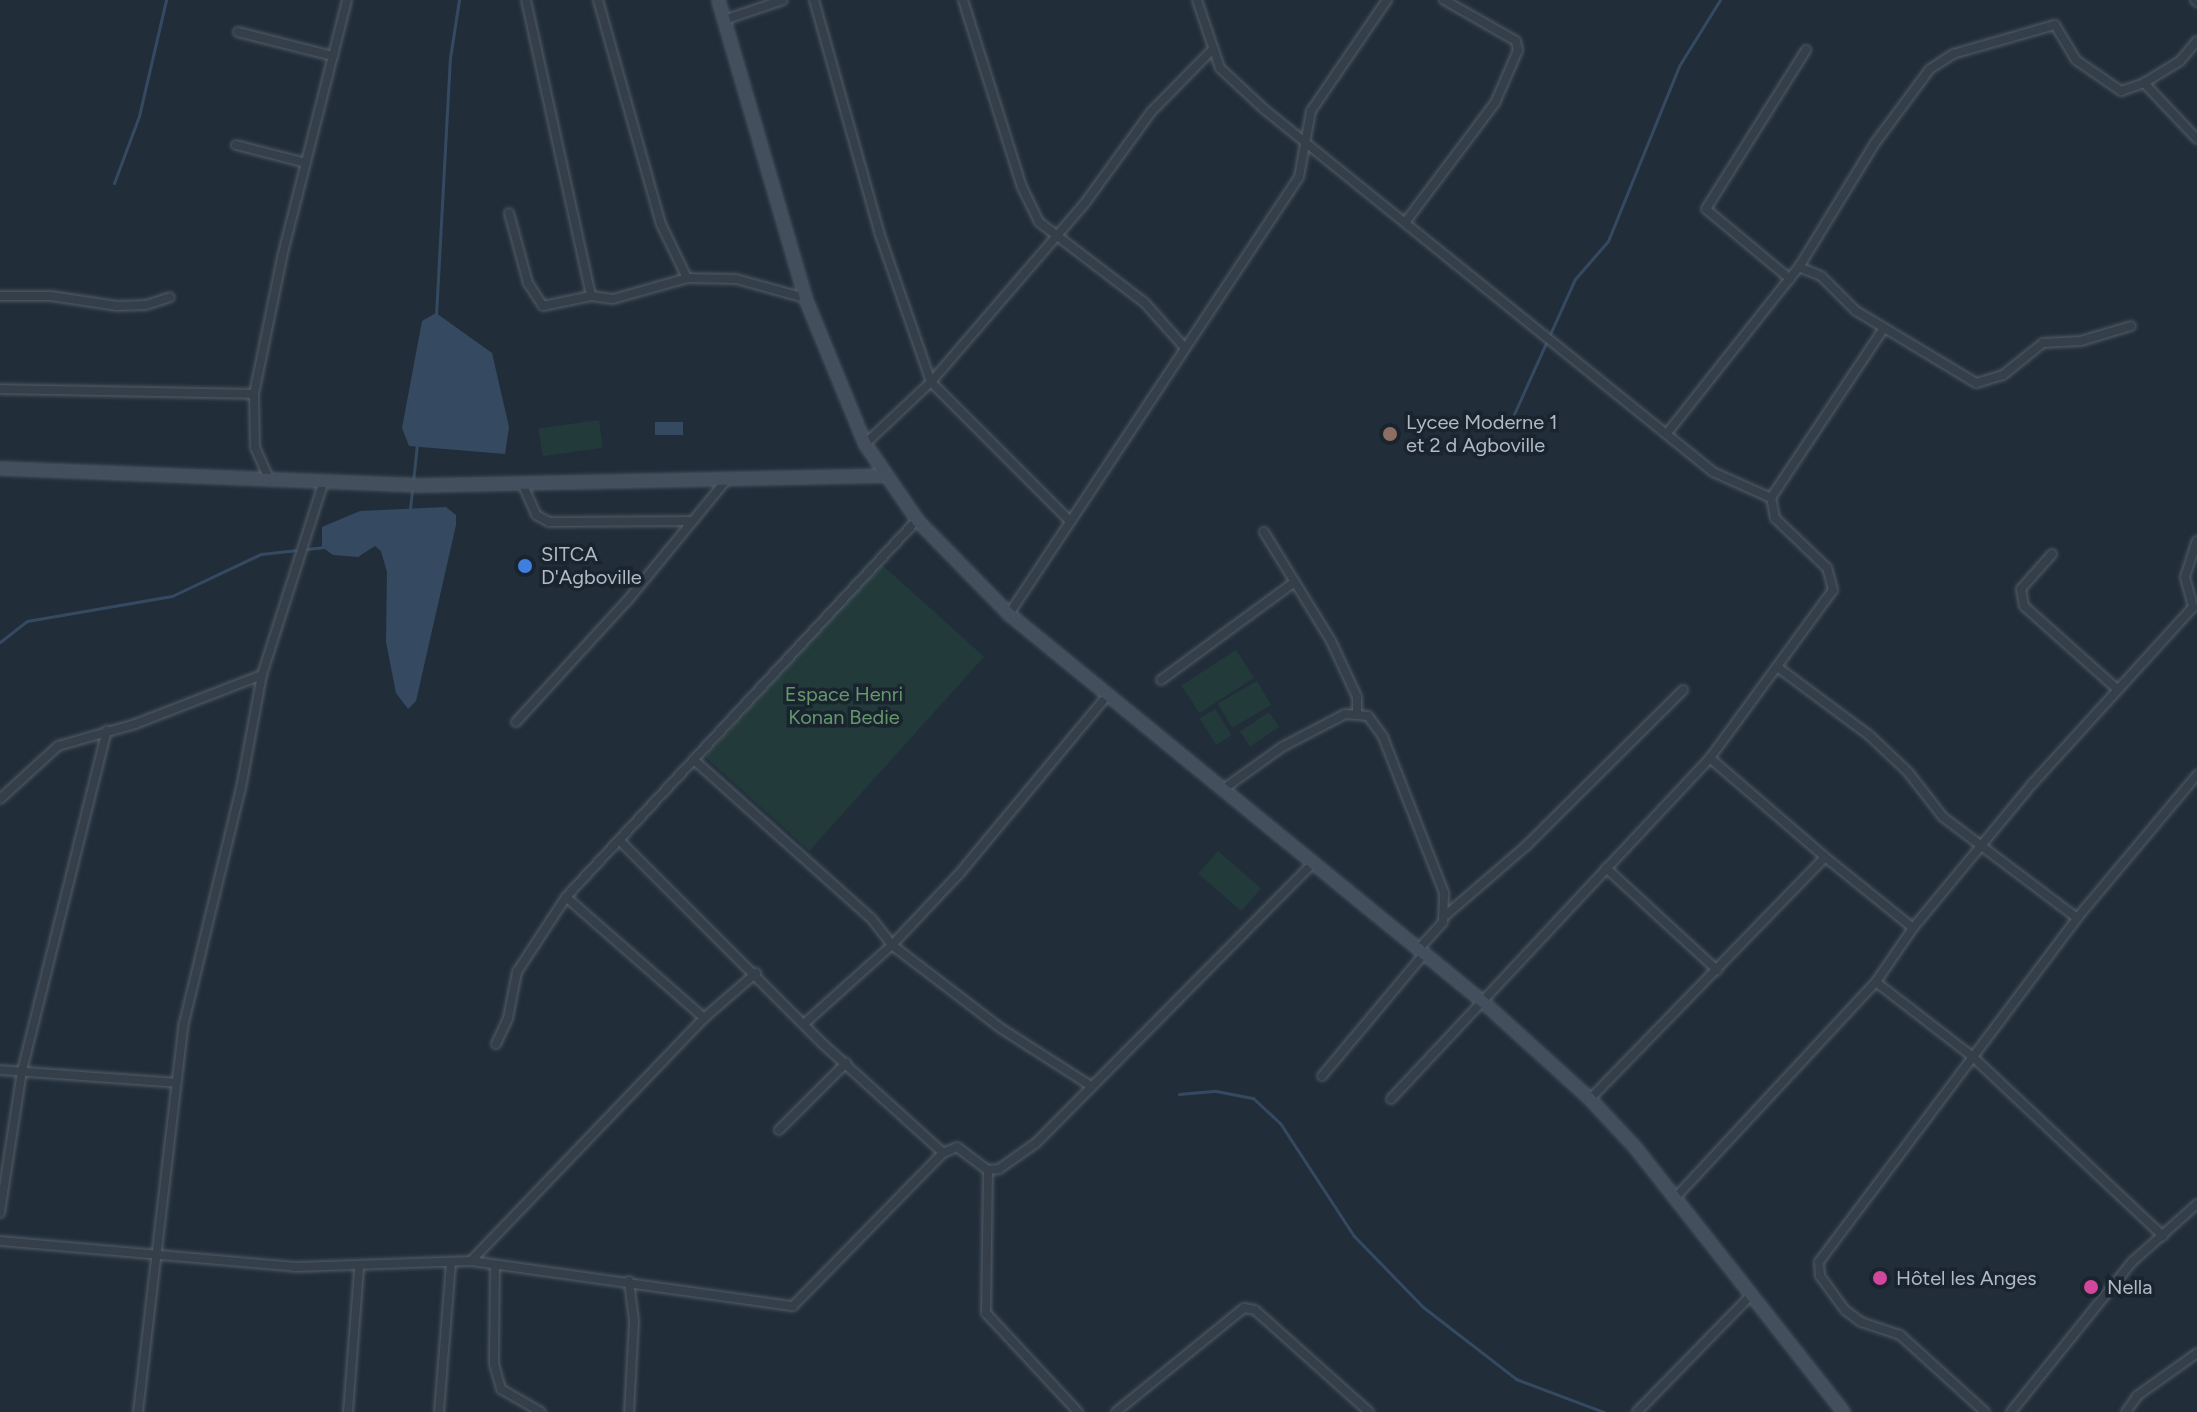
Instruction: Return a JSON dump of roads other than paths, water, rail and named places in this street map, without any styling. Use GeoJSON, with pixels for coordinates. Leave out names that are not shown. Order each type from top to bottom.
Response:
{"type":"FeatureCollection","features":[{"type":"Feature","properties":{"kind":"main road"},"geometry":{"type":"LineString","coordinates":[[718,0],[805,298],[865,444],[883,475],[917,520],[1009,614],[1106,697],[1481,1000],[1590,1099],[1675,1198],[1843,1412]]}},
{"type":"Feature","properties":{"kind":"main road"},"geometry":{"type":"LineString","coordinates":[[0,468],[323,484],[883,475]]}},
{"type":"Feature","properties":{"kind":"street"},"geometry":{"type":"LineString","coordinates":[[270,483],[255,447],[254,394],[306,163],[347,0]]}},
{"type":"Feature","properties":{"kind":"street"},"geometry":{"type":"LineString","coordinates":[[526,0],[591,296]]}},
{"type":"Feature","properties":{"kind":"street"},"geometry":{"type":"LineString","coordinates":[[598,0],[661,224],[687,278]]}},
{"type":"Feature","properties":{"kind":"street"},"geometry":{"type":"LineString","coordinates":[[724,20],[783,0]]}},
{"type":"Feature","properties":{"kind":"street"},"geometry":{"type":"LineString","coordinates":[[814,0],[879,232],[931,382],[1070,521]]}},
{"type":"Feature","properties":{"kind":"street"},"geometry":{"type":"LineString","coordinates":[[963,0],[1022,187],[1039,222],[1145,303],[1184,347]]}},
{"type":"Feature","properties":{"kind":"street"},"geometry":{"type":"LineString","coordinates":[[1197,0],[1220,68],[1668,432],[1713,472],[1771,498]]}},
{"type":"Feature","properties":{"kind":"street"},"geometry":{"type":"LineString","coordinates":[[1009,614],[1299,177],[1311,111],[1387,0]]}},
{"type":"Feature","properties":{"kind":"street"},"geometry":{"type":"LineString","coordinates":[[1407,220],[1495,103],[1518,50],[1516,41],[1444,0]]}},
{"type":"Feature","properties":{"kind":"street"},"geometry":{"type":"LineString","coordinates":[[1668,432],[1799,267],[1875,143],[1941,59],[2053,24],[2070,54],[2107,85],[2125,91],[2180,61],[2197,41]]}},
{"type":"Feature","properties":{"kind":"street"},"geometry":{"type":"LineString","coordinates":[[238,32],[333,56]]}},
{"type":"Feature","properties":{"kind":"street"},"geometry":{"type":"LineString","coordinates":[[865,444],[931,382],[1085,203],[1151,112],[1212,50]]}},
{"type":"Feature","properties":{"kind":"street"},"geometry":{"type":"LineString","coordinates":[[1790,279],[1706,209],[1806,50]]}},
{"type":"Feature","properties":{"kind":"street"},"geometry":{"type":"LineString","coordinates":[[2144,83],[2197,139]]}},
{"type":"Feature","properties":{"kind":"street"},"geometry":{"type":"LineString","coordinates":[[236,145],[306,163]]}},
{"type":"Feature","properties":{"kind":"street"},"geometry":{"type":"LineString","coordinates":[[509,213],[528,283],[543,306],[591,296],[613,299],[687,278],[736,279],[805,298]]}},
{"type":"Feature","properties":{"kind":"street"},"geometry":{"type":"LineString","coordinates":[[1799,267],[1821,276],[1849,306],[1976,383],[2003,375],[2043,343],[2081,341],[2131,326]]}},
{"type":"Feature","properties":{"kind":"street"},"geometry":{"type":"LineString","coordinates":[[0,296],[51,296],[117,306],[146,305],[170,297]]}},
{"type":"Feature","properties":{"kind":"street"},"geometry":{"type":"LineString","coordinates":[[1391,1099],[1710,758],[1780,669],[1834,585],[1827,568],[1775,518],[1771,498],[1884,328]]}},
{"type":"Feature","properties":{"kind":"street"},"geometry":{"type":"LineString","coordinates":[[0,389],[254,394]]}},
{"type":"Feature","properties":{"kind":"street"},"geometry":{"type":"LineString","coordinates":[[516,722],[627,601],[729,477]]}},
{"type":"Feature","properties":{"kind":"street"},"geometry":{"type":"LineString","coordinates":[[522,483],[536,515],[549,522],[691,521]]}},
{"type":"Feature","properties":{"kind":"street"},"geometry":{"type":"LineString","coordinates":[[138,1412],[160,1255],[175,1083],[262,675],[323,484]]}},
{"type":"Feature","properties":{"kind":"street"},"geometry":{"type":"LineString","coordinates":[[496,1044],[508,1018],[517,972],[566,897],[917,520]]}},
{"type":"Feature","properties":{"kind":"street"},"geometry":{"type":"LineString","coordinates":[[1264,532],[1331,641],[1357,697],[1357,712]]}},
{"type":"Feature","properties":{"kind":"street"},"geometry":{"type":"LineString","coordinates":[[1675,1198],[1876,982],[1913,928],[2115,687],[2195,608],[2185,577],[2197,541]]}},
{"type":"Feature","properties":{"kind":"street"},"geometry":{"type":"LineString","coordinates":[[2052,554],[2021,589],[2024,606],[2115,687]]}},
{"type":"Feature","properties":{"kind":"street"},"geometry":{"type":"LineString","coordinates":[[1161,680],[1293,583]]}},
{"type":"Feature","properties":{"kind":"street"},"geometry":{"type":"LineString","coordinates":[[1780,669],[1869,735],[1908,772],[1943,817],[2077,918]]}},
{"type":"Feature","properties":{"kind":"street"},"geometry":{"type":"LineString","coordinates":[[0,799],[58,746],[262,675]]}},
{"type":"Feature","properties":{"kind":"street"},"geometry":{"type":"LineString","coordinates":[[1322,1076],[1421,952],[1446,915],[1527,845],[1683,690]]}},
{"type":"Feature","properties":{"kind":"street"},"geometry":{"type":"LineString","coordinates":[[805,1023],[892,945],[959,874],[1106,697]]}},
{"type":"Feature","properties":{"kind":"street"},"geometry":{"type":"LineString","coordinates":[[1222,790],[1282,747],[1357,712]]}},
{"type":"Feature","properties":{"kind":"street"},"geometry":{"type":"LineString","coordinates":[[1357,712],[1377,724],[1383,737],[1434,862],[1446,915]]}},
{"type":"Feature","properties":{"kind":"street"},"geometry":{"type":"LineString","coordinates":[[0,1213],[22,1071],[107,730]]}},
{"type":"Feature","properties":{"kind":"street"},"geometry":{"type":"LineString","coordinates":[[1710,758],[1913,928]]}},
{"type":"Feature","properties":{"kind":"street"},"geometry":{"type":"LineString","coordinates":[[694,760],[871,918],[892,945],[1002,1029],[1091,1086]]}},
{"type":"Feature","properties":{"kind":"street"},"geometry":{"type":"LineString","coordinates":[[1985,1412],[1900,1335],[1861,1322],[1845,1310],[1819,1269],[1828,1249],[2077,918],[2197,775]]}},
{"type":"Feature","properties":{"kind":"street"},"geometry":{"type":"LineString","coordinates":[[619,840],[846,1063],[943,1153]]}},
{"type":"Feature","properties":{"kind":"street"},"geometry":{"type":"LineString","coordinates":[[1590,1099],[1825,857]]}},
{"type":"Feature","properties":{"kind":"street"},"geometry":{"type":"LineString","coordinates":[[988,1170],[1018,1158],[1312,864]]}},
{"type":"Feature","properties":{"kind":"street"},"geometry":{"type":"LineString","coordinates":[[1606,868],[1717,970]]}},
{"type":"Feature","properties":{"kind":"street"},"geometry":{"type":"LineString","coordinates":[[566,897],[704,1018]]}},
{"type":"Feature","properties":{"kind":"street"},"geometry":{"type":"LineString","coordinates":[[471,1261],[704,1018],[756,973]]}},
{"type":"Feature","properties":{"kind":"street"},"geometry":{"type":"LineString","coordinates":[[1876,982],[1973,1057],[2163,1236]]}},
{"type":"Feature","properties":{"kind":"street"},"geometry":{"type":"LineString","coordinates":[[779,1130],[846,1063]]}},
{"type":"Feature","properties":{"kind":"street"},"geometry":{"type":"LineString","coordinates":[[0,1070],[175,1083]]}},
{"type":"Feature","properties":{"kind":"street"},"geometry":{"type":"LineString","coordinates":[[0,1241],[359,1268],[471,1261],[793,1306],[943,1153],[957,1147],[988,1170]]}},
{"type":"Feature","properties":{"kind":"street"},"geometry":{"type":"LineString","coordinates":[[988,1170],[986,1313],[1078,1412]]}},
{"type":"Feature","properties":{"kind":"street"},"geometry":{"type":"LineString","coordinates":[[2011,1412],[2132,1262],[2197,1204]]}},
{"type":"Feature","properties":{"kind":"street"},"geometry":{"type":"LineString","coordinates":[[439,1412],[451,1263]]}},
{"type":"Feature","properties":{"kind":"street"},"geometry":{"type":"LineString","coordinates":[[495,1265],[494,1364],[501,1389],[541,1412]]}},
{"type":"Feature","properties":{"kind":"street"},"geometry":{"type":"LineString","coordinates":[[348,1412],[359,1268]]}},
{"type":"Feature","properties":{"kind":"street"},"geometry":{"type":"LineString","coordinates":[[629,1281],[634,1321],[629,1412]]}},
{"type":"Feature","properties":{"kind":"street"},"geometry":{"type":"LineString","coordinates":[[1637,1412],[1651,1392],[1751,1295]]}},
{"type":"Feature","properties":{"kind":"street"},"geometry":{"type":"LineString","coordinates":[[1116,1412],[1244,1308],[1255,1310],[1369,1412]]}},
{"type":"Feature","properties":{"kind":"street"},"geometry":{"type":"LineString","coordinates":[[2126,1412],[2137,1396],[2197,1353]]}},
{"type":"Feature","properties":{"kind":"water"},"geometry":{"type":"Polygon","coordinates":[[[436,313],[492,353],[509,427],[505,454],[409,446],[402,428],[422,321],[436,313]]]}},
{"type":"Feature","properties":{"kind":"water"},"geometry":{"type":"Polygon","coordinates":[[[655,422],[683,422],[683,435],[655,435],[655,422]]]}},
{"type":"Feature","properties":{"kind":"water"},"geometry":{"type":"Polygon","coordinates":[[[446,507],[456,515],[456,525],[416,701],[408,709],[396,693],[386,642],[387,572],[381,551],[375,546],[358,557],[333,555],[322,547],[322,527],[360,511],[446,507]]]}},
{"type":"Feature","properties":{"kind":"waterway"},"geometry":{"type":"LineString","coordinates":[[114,183],[139,116],[166,0]]}},
{"type":"Feature","properties":{"kind":"waterway"},"geometry":{"type":"LineString","coordinates":[[436,315],[450,58],[459,0]]}},
{"type":"Feature","properties":{"kind":"waterway"},"geometry":{"type":"LineString","coordinates":[[1514,414],[1575,279],[1608,241],[1679,66],[1720,0]]}},
{"type":"Feature","properties":{"kind":"waterway"},"geometry":{"type":"LineString","coordinates":[[413,482],[417,445]]}},
{"type":"Feature","properties":{"kind":"waterway"},"geometry":{"type":"LineString","coordinates":[[410,509],[412,489]]}},
{"type":"Feature","properties":{"kind":"waterway"},"geometry":{"type":"LineString","coordinates":[[0,642],[27,621],[172,596],[261,554],[325,547]]}},
{"type":"Feature","properties":{"kind":"waterway"},"geometry":{"type":"LineString","coordinates":[[1179,1094],[1216,1091],[1253,1098],[1280,1123],[1354,1236],[1423,1307],[1516,1379],[1604,1412]]}},
{"type":"Feature","properties":{"kind":"place","name":"Lycee Moderne 1 et 2 d Agboville"},"geometry":{"type":"Point","coordinates":[1390,434]}},
{"type":"Feature","properties":{"kind":"place","name":"SITCA D'Agboville"},"geometry":{"type":"Point","coordinates":[525,566]}},
{"type":"Feature","properties":{"kind":"place","name":"Hôtel les Anges"},"geometry":{"type":"Point","coordinates":[1880,1278]}},
{"type":"Feature","properties":{"kind":"place","name":"Nella"},"geometry":{"type":"Point","coordinates":[2091,1287]}},
{"type":"Feature","properties":{"kind":"park label","name":"Espace Henri Konan Bedie"},"geometry":{"type":"Point","coordinates":[844,706]}}]}
